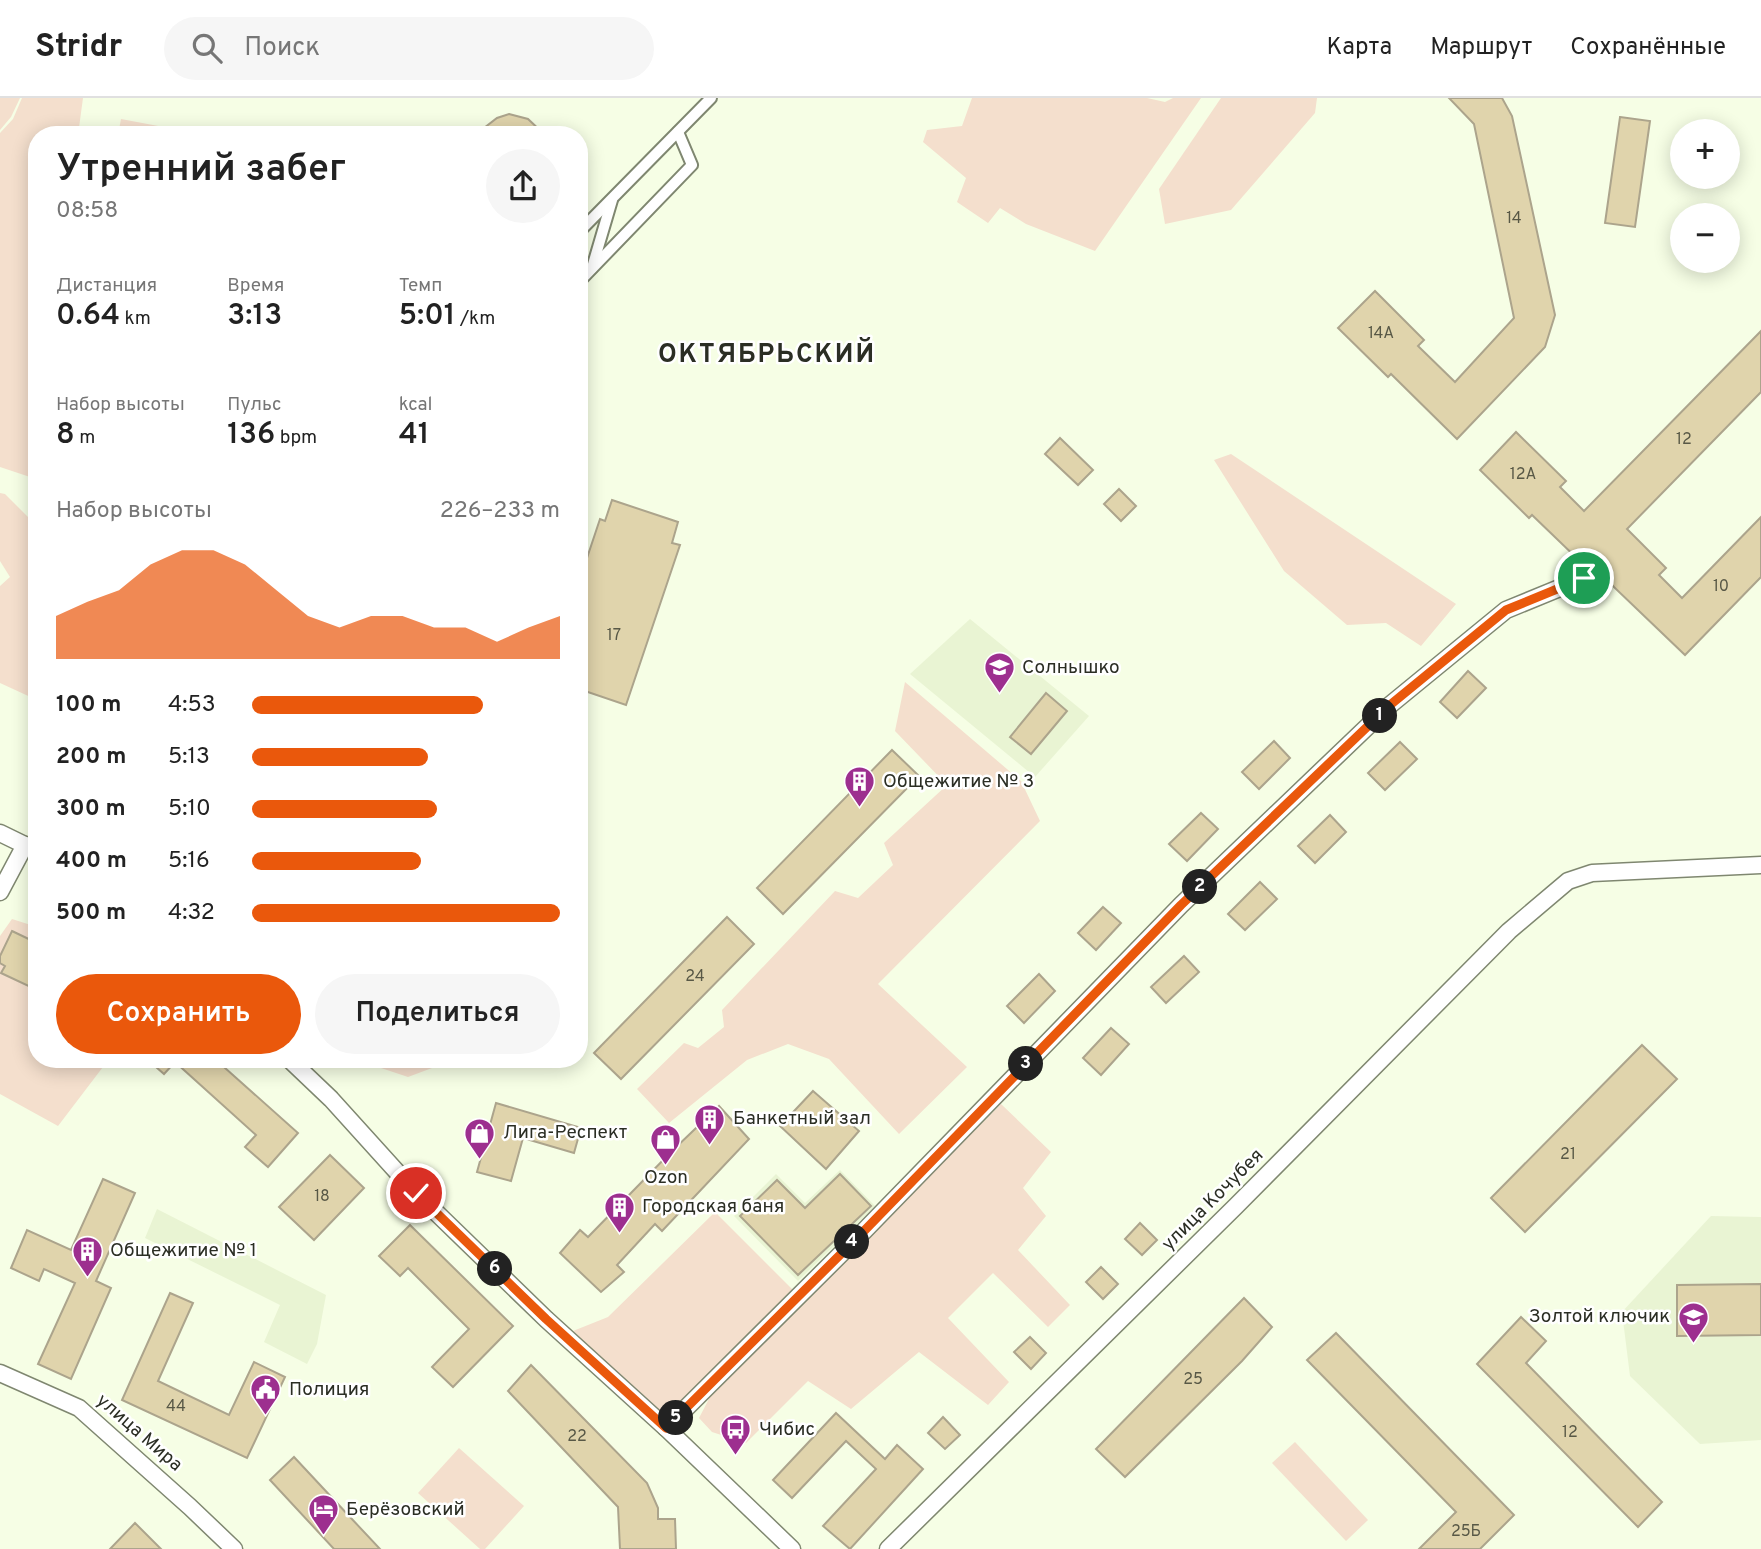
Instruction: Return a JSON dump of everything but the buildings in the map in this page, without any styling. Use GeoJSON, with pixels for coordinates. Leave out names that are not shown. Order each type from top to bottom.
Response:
{"type":"FeatureCollection","features":[{"type":"Feature","properties":{"kind":"street"},"geometry":{"type":"LineString","coordinates":[[588,223],[711,98]]}},
{"type":"Feature","properties":{"kind":"street"},"geometry":{"type":"LineString","coordinates":[[588,274],[692,165],[678,132]]}},
{"type":"Feature","properties":{"kind":"street"},"geometry":{"type":"LineString","coordinates":[[591,271],[613,198]]}},
{"type":"Feature","properties":{"kind":"street"},"geometry":{"type":"LineString","coordinates":[[666,1428],[864,1231],[1181,905],[1390,705],[1506,610],[1584,578]]}},
{"type":"Feature","properties":{"kind":"street"},"geometry":{"type":"LineString","coordinates":[[0,833],[28,847]]}},
{"type":"Feature","properties":{"kind":"street"},"geometry":{"type":"LineString","coordinates":[[0,892],[28,852]]}},
{"type":"Feature","properties":{"kind":"street","name":"улица Кочубея"},"geometry":{"type":"LineString","coordinates":[[888,1549],[1227,1216],[1509,931],[1568,881],[1592,873],[1761,865]]}},
{"type":"Feature","properties":{"kind":"street"},"geometry":{"type":"LineString","coordinates":[[298,1068],[331,1099],[416,1193],[546,1319],[666,1428],[792,1549]]}},
{"type":"Feature","properties":{"kind":"street","name":"улица Мира"},"geometry":{"type":"LineString","coordinates":[[0,1373],[79,1408],[234,1549]]}},
{"type":"Feature","properties":{"kind":"shaded area"},"geometry":{"type":"Polygon","coordinates":[[[0,98],[20,98],[11,117],[0,130],[0,98]]]}},
{"type":"Feature","properties":{"kind":"shaded area"},"geometry":{"type":"Polygon","coordinates":[[[22,98],[83,98],[79,126],[28,126],[28,476],[0,467],[0,133],[13,119],[22,98]]]}},
{"type":"Feature","properties":{"kind":"shaded area"},"geometry":{"type":"Polygon","coordinates":[[[972,98],[1147,98],[1165,102],[1173,98],[1201,98],[1095,251],[1026,224],[1000,208],[988,223],[957,202],[966,178],[923,142],[927,130],[962,126],[972,98]]]}},
{"type":"Feature","properties":{"kind":"shaded area"},"geometry":{"type":"Polygon","coordinates":[[[1221,98],[1317,98],[1315,113],[1231,210],[1165,224],[1159,189],[1221,98]]]}},
{"type":"Feature","properties":{"kind":"shaded area"},"geometry":{"type":"Polygon","coordinates":[[[121,119],[158,126],[120,126],[121,119]]]}},
{"type":"Feature","properties":{"kind":"shaded area"},"geometry":{"type":"Polygon","coordinates":[[[1231,454],[1456,604],[1421,646],[1386,623],[1347,625],[1284,571],[1214,460],[1231,454]]]}},
{"type":"Feature","properties":{"kind":"shaded area"},"geometry":{"type":"Polygon","coordinates":[[[0,493],[5,494],[28,517],[28,696],[0,683],[0,586],[10,577],[0,561],[0,493]]]}},
{"type":"Feature","properties":{"kind":"shaded area","name":"Солнышко"},"geometry":{"type":"Polygon","coordinates":[[[970,619],[1089,716],[1035,777],[910,674],[970,619]]]}},
{"type":"Feature","properties":{"kind":"shaded area"},"geometry":{"type":"Polygon","coordinates":[[[905,682],[1021,781],[1040,821],[878,984],[967,1067],[899,1134],[829,1059],[788,1044],[747,1060],[669,1123],[637,1089],[684,1043],[698,1048],[724,1027],[722,1010],[835,891],[858,898],[893,865],[884,843],[947,785],[895,731],[905,682]]]}},
{"type":"Feature","properties":{"kind":"shaded area"},"geometry":{"type":"Polygon","coordinates":[[[12,919],[28,924],[28,1068],[102,1068],[58,1126],[0,1094],[0,936],[12,919]]]}},
{"type":"Feature","properties":{"kind":"shaded area"},"geometry":{"type":"Polygon","coordinates":[[[381,1068],[432,1068],[408,1077],[381,1068]]]}},
{"type":"Feature","properties":{"kind":"shaded area"},"geometry":{"type":"Polygon","coordinates":[[[1001,1104],[1051,1152],[1023,1188],[1046,1216],[1018,1250],[1070,1305],[1048,1327],[993,1273],[948,1318],[1009,1382],[988,1405],[919,1352],[851,1409],[808,1381],[746,1443],[712,1432],[699,1418],[711,1395],[1001,1104]]]}},
{"type":"Feature","properties":{"kind":"shaded area"},"geometry":{"type":"Polygon","coordinates":[[[840,1170],[875,1206],[798,1281],[734,1216],[776,1174],[805,1203],[840,1170]]]}},
{"type":"Feature","properties":{"kind":"shaded area"},"geometry":{"type":"Polygon","coordinates":[[[157,1209],[326,1295],[317,1344],[307,1364],[264,1342],[280,1305],[145,1238],[157,1209]]]}},
{"type":"Feature","properties":{"kind":"shaded area"},"geometry":{"type":"Polygon","coordinates":[[[715,1212],[795,1292],[677,1412],[660,1415],[573,1331],[608,1317],[715,1212]]]}},
{"type":"Feature","properties":{"kind":"shaded area","name":"Золтой ключик"},"geometry":{"type":"Polygon","coordinates":[[[1711,1216],[1761,1217],[1761,1440],[1700,1444],[1630,1376],[1622,1312],[1711,1216]]]}},
{"type":"Feature","properties":{"kind":"shaded area"},"geometry":{"type":"Polygon","coordinates":[[[1295,1442],[1368,1520],[1346,1541],[1272,1463],[1295,1442]]]}},
{"type":"Feature","properties":{"kind":"shaded area"},"geometry":{"type":"Polygon","coordinates":[[[459,1448],[524,1506],[485,1549],[480,1549],[418,1493],[459,1448]]]}},
{"type":"Feature","properties":{"kind":"place","name":"Солнышко"},"geometry":{"type":"Point","coordinates":[999,695]}},
{"type":"Feature","properties":{"kind":"place","name":"Общежитие № 3"},"geometry":{"type":"Point","coordinates":[860,809]}},
{"type":"Feature","properties":{"kind":"place","name":"Банкетный зал"},"geometry":{"type":"Point","coordinates":[710,1146]}},
{"type":"Feature","properties":{"kind":"place","name":"Лига-Респект"},"geometry":{"type":"Point","coordinates":[480,1160]}},
{"type":"Feature","properties":{"kind":"place","name":"Ozon"},"geometry":{"type":"Point","coordinates":[666,1166]}},
{"type":"Feature","properties":{"kind":"place","name":"Городская баня"},"geometry":{"type":"Point","coordinates":[619,1234]}},
{"type":"Feature","properties":{"kind":"place","name":"Общежитие № 1"},"geometry":{"type":"Point","coordinates":[87,1278]}},
{"type":"Feature","properties":{"kind":"place","name":"Золтой ключик"},"geometry":{"type":"Point","coordinates":[1693,1344]}},
{"type":"Feature","properties":{"kind":"place","name":"Полиция"},"geometry":{"type":"Point","coordinates":[266,1417]}},
{"type":"Feature","properties":{"kind":"place","name":"Чибис"},"geometry":{"type":"Point","coordinates":[736,1457]}},
{"type":"Feature","properties":{"kind":"place","name":"Берёзовский"},"geometry":{"type":"Point","coordinates":[323,1537]}},
{"type":"Feature","properties":{"kind":"district","name":"ОКТЯБРЬСКИЙ"},"geometry":{"type":"Point","coordinates":[767,355]}},
{"type":"Feature","properties":{"kind":"route"},"geometry":{"type":"LineString","coordinates":[[416,1193],[546,1319],[666,1428],[864,1231],[1181,905],[1390,705],[1506,610],[1584,578]]}}]}
